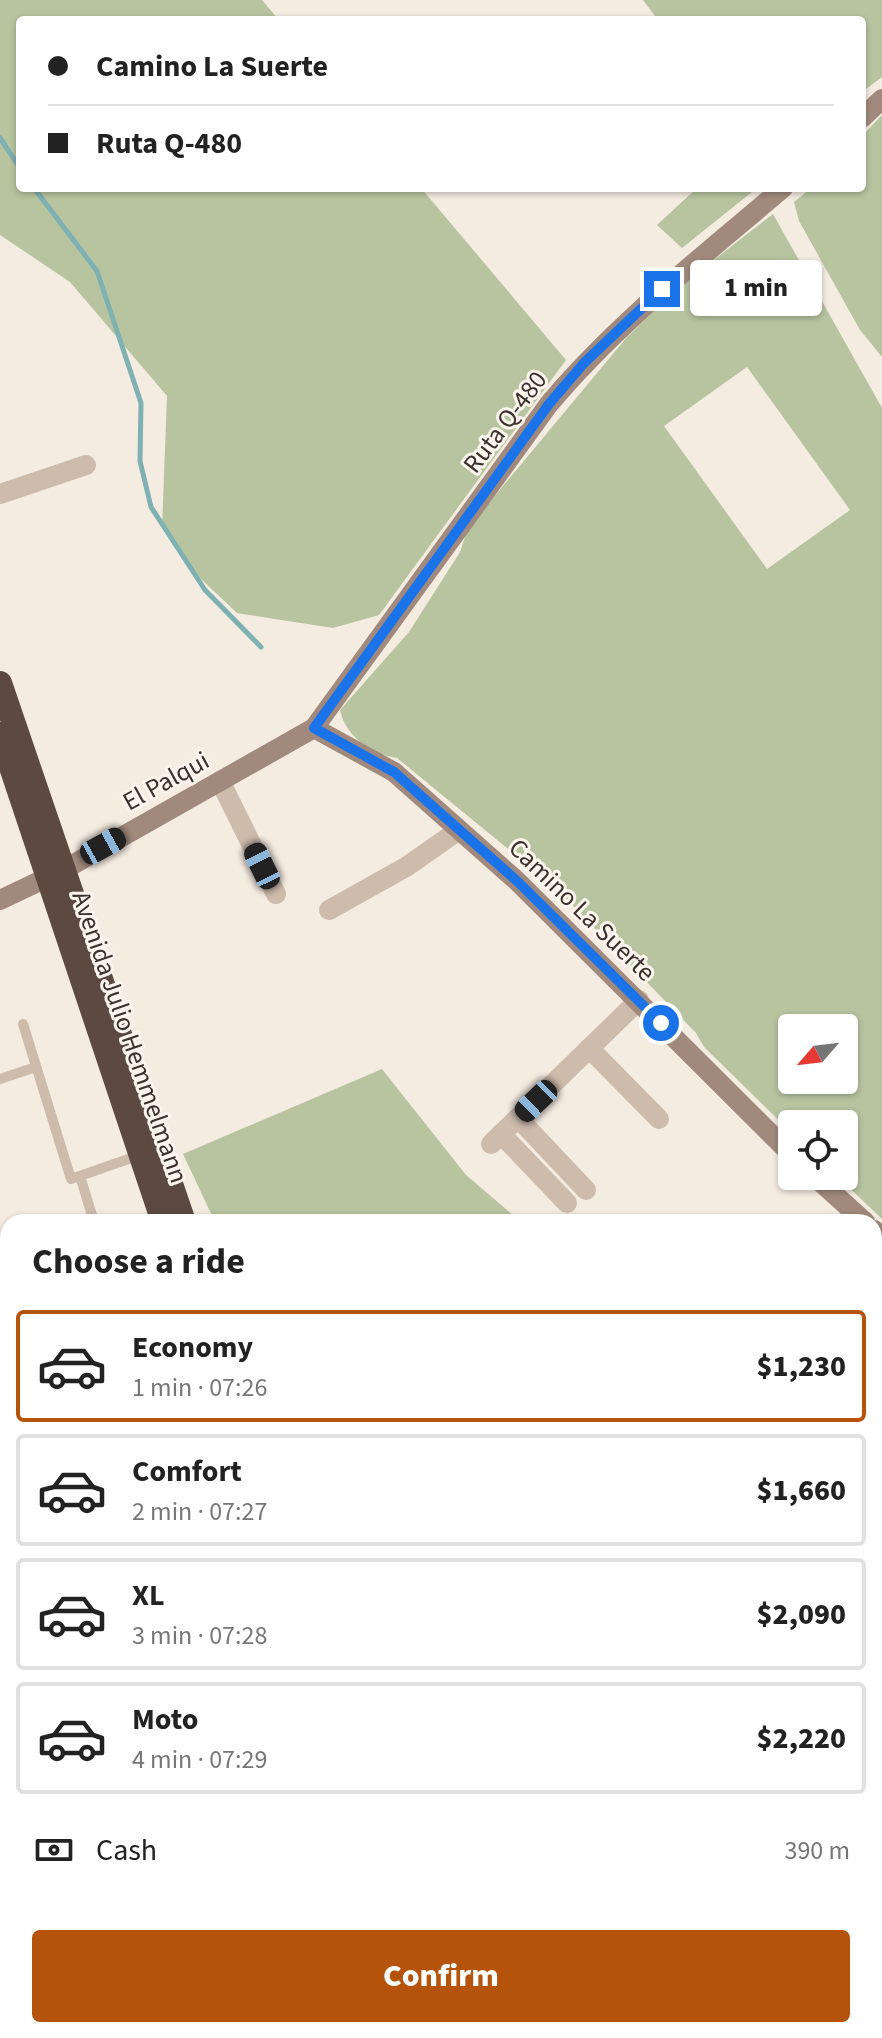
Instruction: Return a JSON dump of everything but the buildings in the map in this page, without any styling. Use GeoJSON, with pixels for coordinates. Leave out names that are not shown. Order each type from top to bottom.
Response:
{"type":"FeatureCollection","features":[{"type":"Feature","properties":{"kind":"highway","name":"Avenida Julio Hemmelmann"},"geometry":{"type":"LineString","coordinates":[[0,683],[55,874]]}},
{"type":"Feature","properties":{"kind":"highway","name":"Avenida Julio Hemmelmann"},"geometry":{"type":"LineString","coordinates":[[0,734],[55,874],[151,1152],[180,1214]]}},
{"type":"Feature","properties":{"kind":"highway","name":"Avenida Julio Hemmelmann"},"geometry":{"type":"LineString","coordinates":[[151,1152],[162,1214]]}},
{"type":"Feature","properties":{"kind":"street"},"geometry":{"type":"LineString","coordinates":[[866,114],[882,99]]}},
{"type":"Feature","properties":{"kind":"street","name":"Ruta Q-480"},"geometry":{"type":"LineString","coordinates":[[314,728],[549,404],[584,363],[662,289],[778,192]]}},
{"type":"Feature","properties":{"kind":"street"},"geometry":{"type":"LineString","coordinates":[[0,494],[86,465]]}},
{"type":"Feature","properties":{"kind":"street","name":"El Palqui"},"geometry":{"type":"LineString","coordinates":[[0,900],[55,874],[314,728]]}},
{"type":"Feature","properties":{"kind":"street","name":"Camino La Suerte"},"geometry":{"type":"LineString","coordinates":[[314,728],[394,772],[639,1000],[778,1141]]}},
{"type":"Feature","properties":{"kind":"street"},"geometry":{"type":"LineString","coordinates":[[220,781],[276,894]]}},
{"type":"Feature","properties":{"kind":"street"},"geometry":{"type":"LineString","coordinates":[[329,910],[406,867],[459,830]]}},
{"type":"Feature","properties":{"kind":"street"},"geometry":{"type":"LineString","coordinates":[[567,1203],[496,1139],[639,1000]]}},
{"type":"Feature","properties":{"kind":"street"},"geometry":{"type":"LineString","coordinates":[[589,1048],[659,1119]]}},
{"type":"Feature","properties":{"kind":"street"},"geometry":{"type":"LineString","coordinates":[[518,1118],[586,1190]]}},
{"type":"Feature","properties":{"kind":"street"},"geometry":{"type":"LineString","coordinates":[[830,1190],[856,1214]]}},
{"type":"Feature","properties":{"kind":"lane"},"geometry":{"type":"LineString","coordinates":[[23,1024],[71,1179],[151,1152]]}},
{"type":"Feature","properties":{"kind":"lane"},"geometry":{"type":"LineString","coordinates":[[0,1079],[36,1067]]}},
{"type":"Feature","properties":{"kind":"lane"},"geometry":{"type":"LineString","coordinates":[[80,1176],[92,1214]]}},
{"type":"Feature","properties":{"kind":"green space"},"geometry":{"type":"Polygon","coordinates":[[[0,0],[262,0],[276,16],[16,16],[16,192],[424,192],[566,360],[379,615],[333,628],[237,613],[200,578],[162,528],[167,396],[70,282],[0,235],[0,0]]]}},
{"type":"Feature","properties":{"kind":"green space"},"geometry":{"type":"Polygon","coordinates":[[[643,0],[882,0],[882,77],[866,89],[866,16],[655,16],[643,0]]]}},
{"type":"Feature","properties":{"kind":"green space"},"geometry":{"type":"Polygon","coordinates":[[[882,115],[882,357],[860,330],[799,221],[794,202],[806,192],[866,192],[866,132],[882,115]]]}},
{"type":"Feature","properties":{"kind":"green space"},"geometry":{"type":"Polygon","coordinates":[[[693,192],[752,192],[682,248],[657,225],[693,192]]]}},
{"type":"Feature","properties":{"kind":"green space"},"geometry":{"type":"Polygon","coordinates":[[[773,214],[882,408],[882,1214],[877,1214],[852,1190],[858,1190],[858,1110],[778,1110],[778,1119],[704,1047],[696,1033],[556,888],[397,758],[378,753],[361,743],[343,720],[340,710],[409,632],[460,552],[468,528],[627,337],[680,286],[773,214]],[[747,367],[664,426],[767,569],[850,510],[747,367]]]}},
{"type":"Feature","properties":{"kind":"green space"},"geometry":{"type":"Polygon","coordinates":[[[382,1069],[466,1175],[512,1214],[211,1214],[183,1154],[382,1069]]]}},
{"type":"Feature","properties":{"kind":"waterway"},"geometry":{"type":"LineString","coordinates":[[0,138],[16,162]]}},
{"type":"Feature","properties":{"kind":"waterway"},"geometry":{"type":"LineString","coordinates":[[37,192],[97,271],[141,403],[140,461],[151,507],[205,590],[261,647]]}},
{"type":"Feature","properties":{"kind":"route"},"geometry":{"type":"LineString","coordinates":[[661,1023],[517,881],[394,772],[314,728],[549,404],[584,363],[662,289]]}}]}
